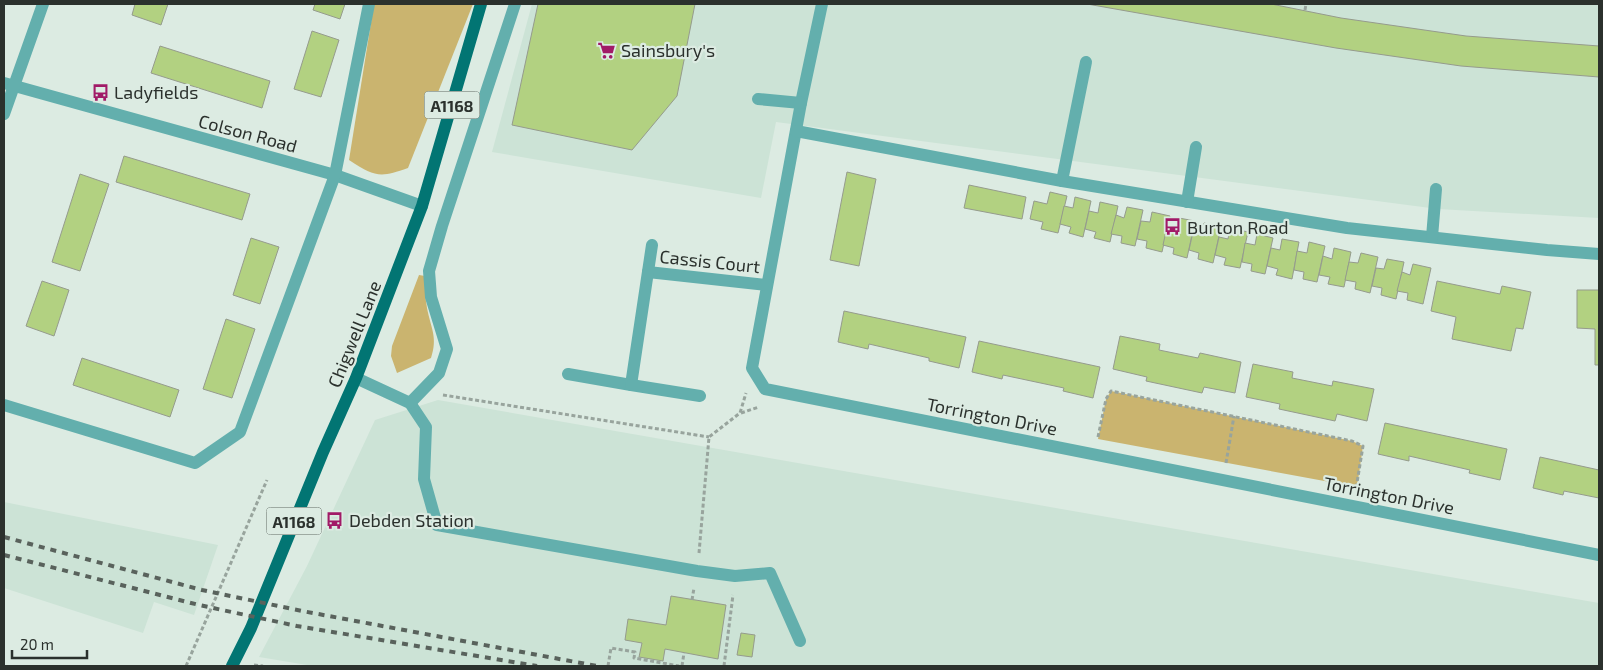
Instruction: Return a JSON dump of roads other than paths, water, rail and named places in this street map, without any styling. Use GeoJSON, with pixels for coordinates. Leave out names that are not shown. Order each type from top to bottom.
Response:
{"type":"FeatureCollection","features":[{"type":"Feature","properties":{"kind":"main road","name":"Chigwell Lane"},"geometry":{"type":"LineString","coordinates":[[232,666],[251,628],[323,452],[356,378],[422,206],[481,4]]}},
{"type":"Feature","properties":{"kind":"street"},"geometry":{"type":"LineString","coordinates":[[4,114],[8,85],[43,4]]}},
{"type":"Feature","properties":{"kind":"street"},"geometry":{"type":"LineString","coordinates":[[4,405],[195,463],[240,432],[335,175],[369,4]]}},
{"type":"Feature","properties":{"kind":"street"},"geometry":{"type":"LineString","coordinates":[[410,403],[439,373],[446,349],[431,297],[429,271],[515,4]]}},
{"type":"Feature","properties":{"kind":"street"},"geometry":{"type":"LineString","coordinates":[[767,285],[800,103],[822,4]]}},
{"type":"Feature","properties":{"kind":"street"},"geometry":{"type":"LineString","coordinates":[[1062,181],[1086,62]]}},
{"type":"Feature","properties":{"kind":"street","name":"Colson Road"},"geometry":{"type":"LineString","coordinates":[[8,85],[335,175],[422,206]]}},
{"type":"Feature","properties":{"kind":"street"},"geometry":{"type":"LineString","coordinates":[[758,99],[800,103]]}},
{"type":"Feature","properties":{"kind":"street"},"geometry":{"type":"LineString","coordinates":[[796,131],[1062,181],[1347,228],[1599,254]]}},
{"type":"Feature","properties":{"kind":"street"},"geometry":{"type":"LineString","coordinates":[[1187,202],[1196,148]]}},
{"type":"Feature","properties":{"kind":"street"},"geometry":{"type":"LineString","coordinates":[[1432,237],[1436,189]]}},
{"type":"Feature","properties":{"kind":"street","name":"Cassis Court"},"geometry":{"type":"LineString","coordinates":[[631,385],[652,245]]}},
{"type":"Feature","properties":{"kind":"street","name":"Cassis Court"},"geometry":{"type":"LineString","coordinates":[[648,272],[767,285]]}},
{"type":"Feature","properties":{"kind":"street","name":"Torrington Drive"},"geometry":{"type":"LineString","coordinates":[[767,285],[752,368],[765,390],[1599,555]]}},
{"type":"Feature","properties":{"kind":"street"},"geometry":{"type":"LineString","coordinates":[[568,374],[700,396]]}},
{"type":"Feature","properties":{"kind":"street"},"geometry":{"type":"LineString","coordinates":[[356,378],[410,403],[426,426],[424,479],[438,524],[551,540],[698,571],[735,576],[770,573],[800,642]]}},
{"type":"Feature","properties":{"kind":"railway"},"geometry":{"type":"LineString","coordinates":[[4,537],[202,590],[302,611],[597,666]]}},
{"type":"Feature","properties":{"kind":"railway"},"geometry":{"type":"LineString","coordinates":[[4,555],[199,605],[297,626],[537,666]]}},
{"type":"Feature","properties":{"kind":"place","name":"Sainsbury's"},"geometry":{"type":"Point","coordinates":[607,50]}},
{"type":"Feature","properties":{"kind":"place","name":"Ladyfields"},"geometry":{"type":"Point","coordinates":[100,92]}},
{"type":"Feature","properties":{"kind":"place","name":"Burton Road"},"geometry":{"type":"Point","coordinates":[1173,227]}},
{"type":"Feature","properties":{"kind":"place","name":"Debden Station"},"geometry":{"type":"Point","coordinates":[335,520]}}]}
